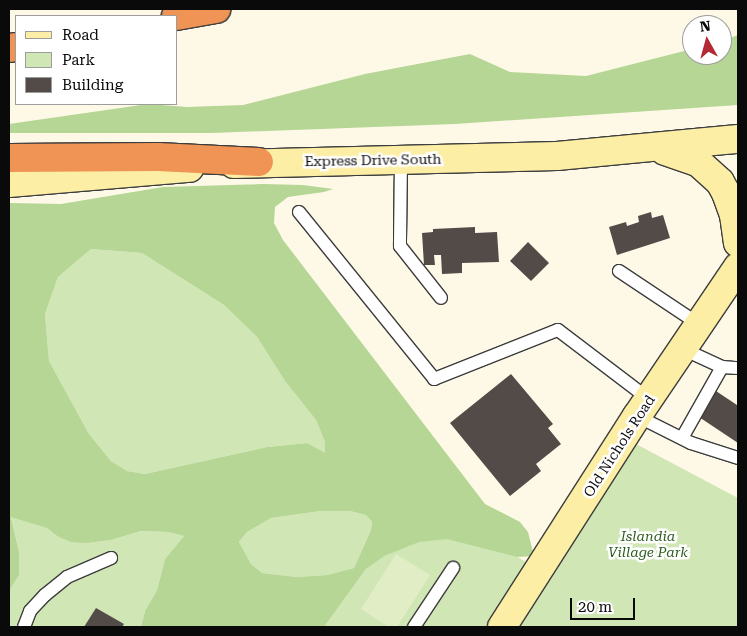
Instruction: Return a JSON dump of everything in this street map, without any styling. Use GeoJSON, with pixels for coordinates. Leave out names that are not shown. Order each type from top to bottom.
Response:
{"type":"FeatureCollection","features":[{"type":"Feature","properties":{"kind":"highway"},"geometry":{"type":"LineString","coordinates":[[178,16],[216,9]]}},
{"type":"Feature","properties":{"kind":"highway"},"geometry":{"type":"LineString","coordinates":[[9,158],[158,157],[259,162]]}},
{"type":"Feature","properties":{"kind":"main road","name":"Express Drive South"},"geometry":{"type":"LineString","coordinates":[[9,183],[259,162],[557,156],[738,139]]}},
{"type":"Feature","properties":{"kind":"main road"},"geometry":{"type":"LineString","coordinates":[[656,148],[684,156],[699,163],[720,182],[734,215],[738,243]]}},
{"type":"Feature","properties":{"kind":"main road","name":"Old Nichols Road"},"geometry":{"type":"LineString","coordinates":[[502,627],[643,407],[738,266]]}},
{"type":"Feature","properties":{"kind":"lane"},"geometry":{"type":"LineString","coordinates":[[400,159],[400,246],[442,298]]}},
{"type":"Feature","properties":{"kind":"lane"},"geometry":{"type":"LineString","coordinates":[[299,212],[434,379],[558,330],[643,407],[682,438],[738,458]]}},
{"type":"Feature","properties":{"kind":"lane"},"geometry":{"type":"LineString","coordinates":[[619,271],[700,325]]}},
{"type":"Feature","properties":{"kind":"lane"},"geometry":{"type":"LineString","coordinates":[[683,348],[722,367],[738,368]]}},
{"type":"Feature","properties":{"kind":"lane"},"geometry":{"type":"LineString","coordinates":[[682,438],[722,367]]}},
{"type":"Feature","properties":{"kind":"lane"},"geometry":{"type":"LineString","coordinates":[[24,627],[30,611],[44,595],[67,577],[111,558]]}},
{"type":"Feature","properties":{"kind":"lane"},"geometry":{"type":"LineString","coordinates":[[414,627],[453,568]]}},
{"type":"Feature","properties":{"kind":"green space"},"geometry":{"type":"Polygon","coordinates":[[[738,35],[738,105],[455,124],[212,133],[9,133],[9,124],[141,105],[187,107],[243,105],[365,74],[470,54],[510,72],[586,76],[682,52],[682,65],[732,65],[732,37],[738,35]]]}},
{"type":"Feature","properties":{"kind":"green space"},"geometry":{"type":"Polygon","coordinates":[[[263,184],[303,185],[333,189],[288,197],[275,207],[274,223],[283,240],[485,504],[520,522],[528,532],[534,556],[518,557],[447,539],[419,542],[384,556],[366,569],[324,627],[141,627],[145,611],[157,590],[165,559],[184,536],[168,532],[141,531],[111,540],[88,543],[71,542],[57,536],[47,528],[11,517],[19,552],[19,575],[9,591],[9,203],[61,204],[163,187],[263,184]],[[91,249],[58,277],[45,314],[49,361],[89,434],[111,461],[127,471],[145,474],[267,447],[307,443],[325,453],[325,442],[316,420],[285,381],[257,337],[224,305],[142,253],[91,249]],[[321,511],[271,518],[247,532],[239,542],[251,564],[262,573],[297,577],[327,575],[354,568],[371,530],[372,522],[366,515],[350,511],[321,511]]]}},
{"type":"Feature","properties":{"kind":"green space"},"geometry":{"type":"Polygon","coordinates":[[[91,249],[142,253],[224,305],[257,337],[285,381],[316,420],[325,442],[325,454],[307,443],[267,447],[145,474],[127,471],[111,461],[89,434],[49,361],[45,314],[58,277],[91,249]]]}},
{"type":"Feature","properties":{"kind":"green space","name":"Islandia Village Park"},"geometry":{"type":"Polygon","coordinates":[[[619,435],[738,498],[738,627],[324,627],[414,503],[441,510],[534,567],[619,435]]]}},
{"type":"Feature","properties":{"kind":"green space"},"geometry":{"type":"Polygon","coordinates":[[[321,511],[350,511],[366,515],[372,522],[371,530],[354,568],[327,575],[297,577],[262,573],[251,564],[239,542],[247,532],[271,518],[321,511]]]}},
{"type":"Feature","properties":{"kind":"green space"},"geometry":{"type":"Polygon","coordinates":[[[11,516],[47,528],[57,536],[88,543],[111,540],[141,531],[168,532],[184,536],[165,559],[157,590],[145,611],[141,627],[9,627],[9,591],[19,575],[19,552],[11,516]]]}},
{"type":"Feature","properties":{"kind":"green space"},"geometry":{"type":"Polygon","coordinates":[[[396,554],[430,575],[397,627],[389,627],[361,609],[396,554]]]}},
{"type":"Feature","properties":{"kind":"building"},"geometry":{"type":"Polygon","coordinates":[[[651,212],[652,218],[663,215],[670,238],[617,255],[609,227],[626,222],[627,226],[639,222],[638,216],[651,212]]]}},
{"type":"Feature","properties":{"kind":"building"},"geometry":{"type":"Polygon","coordinates":[[[475,227],[475,233],[497,232],[499,262],[462,263],[462,273],[442,274],[441,255],[434,255],[435,265],[424,265],[422,233],[433,232],[433,229],[475,227]]]}},
{"type":"Feature","properties":{"kind":"building"},"geometry":{"type":"Polygon","coordinates":[[[528,242],[549,263],[531,281],[510,261],[528,242]]]}},
{"type":"Feature","properties":{"kind":"building"},"geometry":{"type":"Polygon","coordinates":[[[511,374],[553,424],[548,428],[561,444],[536,464],[541,471],[510,496],[450,423],[511,374]]]}},
{"type":"Feature","properties":{"kind":"building"},"geometry":{"type":"Polygon","coordinates":[[[716,391],[737,405],[738,402],[738,443],[699,417],[716,391]]]}},
{"type":"Feature","properties":{"kind":"building"},"geometry":{"type":"Polygon","coordinates":[[[96,608],[124,624],[122,627],[84,627],[96,608]]]}}]}
